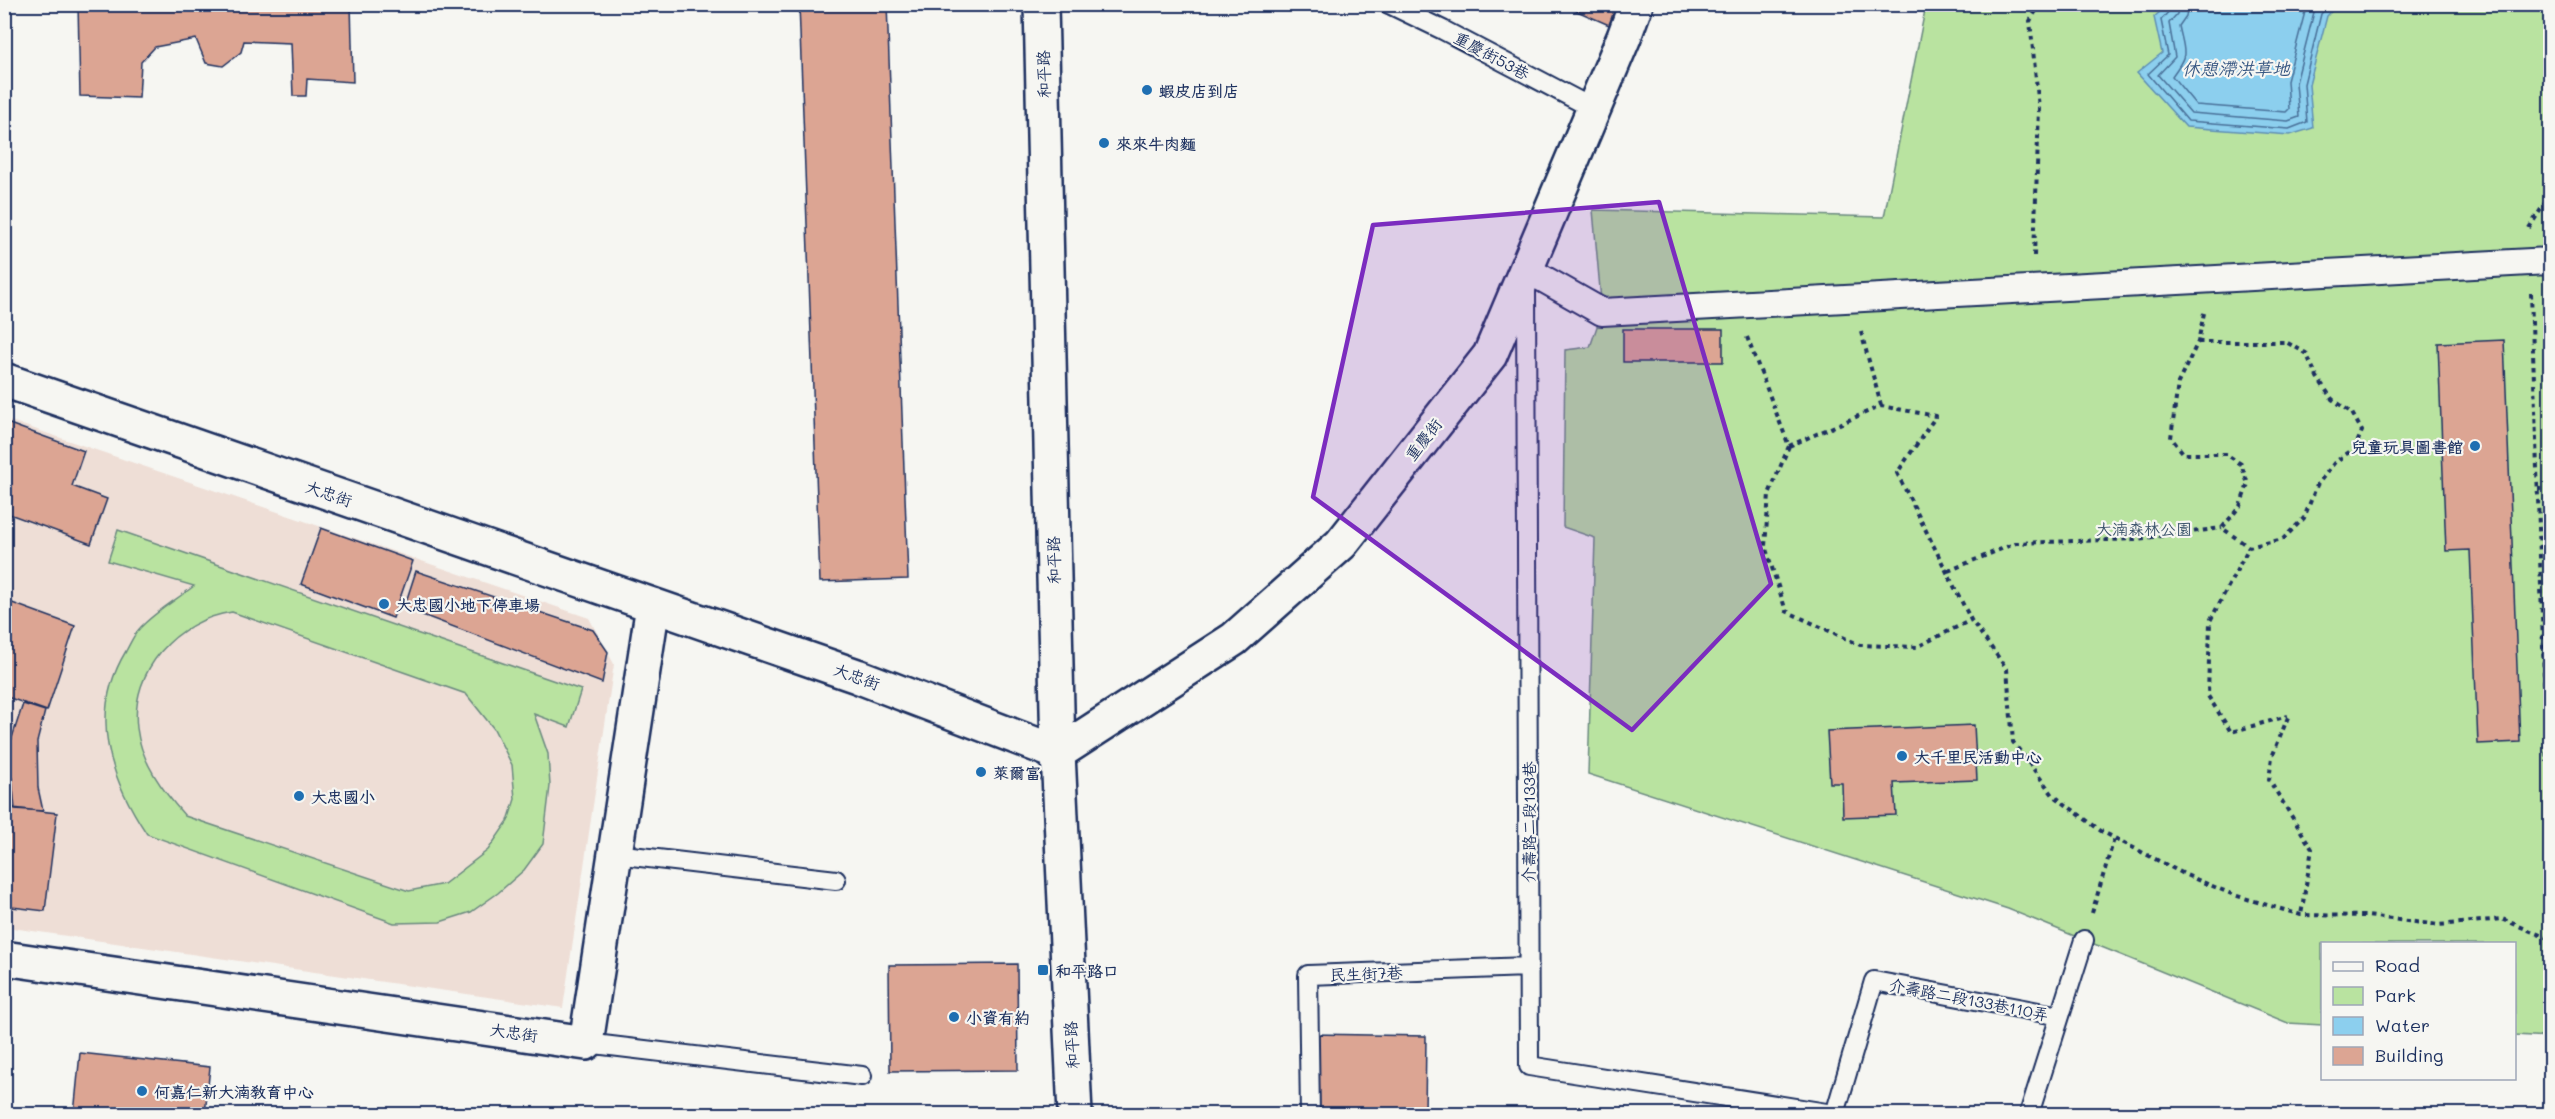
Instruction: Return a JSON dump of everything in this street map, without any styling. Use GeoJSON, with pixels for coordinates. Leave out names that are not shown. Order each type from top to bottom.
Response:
{"type":"FeatureCollection","features":[{"type":"Feature","properties":{"kind":"street","name":"和平路"},"geometry":{"type":"LineString","coordinates":[[1041,4],[1058,753],[1075,1114]]}},
{"type":"Feature","properties":{"kind":"street","name":"重慶街"},"geometry":{"type":"LineString","coordinates":[[1058,753],[1234,639],[1341,544],[1490,355],[1636,4]]}},
{"type":"Feature","properties":{"kind":"street"},"geometry":{"type":"LineString","coordinates":[[1526,269],[1602,312],[2540,262]]}},
{"type":"Feature","properties":{"kind":"street","name":"大忠街"},"geometry":{"type":"LineString","coordinates":[[4,380],[858,676],[1058,753]]}},
{"type":"Feature","properties":{"kind":"street"},"geometry":{"type":"LineString","coordinates":[[586,1043],[653,605]]}},
{"type":"Feature","properties":{"kind":"street","name":"大忠街"},"geometry":{"type":"LineString","coordinates":[[4,958],[586,1043]]}},
{"type":"Feature","properties":{"kind":"lane","name":"重慶街53巷"},"geometry":{"type":"LineString","coordinates":[[1389,4],[1594,109]]}},
{"type":"Feature","properties":{"kind":"lane","name":"介壽路二段133巷"},"geometry":{"type":"LineString","coordinates":[[1526,269],[1529,1066],[1834,1114]]}},
{"type":"Feature","properties":{"kind":"lane"},"geometry":{"type":"LineString","coordinates":[[615,854],[836,880]]}},
{"type":"Feature","properties":{"kind":"lane"},"geometry":{"type":"LineString","coordinates":[[2030,1114],[2084,940]]}},
{"type":"Feature","properties":{"kind":"lane","name":"民生街7巷"},"geometry":{"type":"LineString","coordinates":[[1310,1114],[1308,975],[1528,967]]}},
{"type":"Feature","properties":{"kind":"lane","name":"介壽路二段133巷110弄"},"geometry":{"type":"LineString","coordinates":[[1834,1114],[1874,981],[2060,1016]]}},
{"type":"Feature","properties":{"kind":"lane"},"geometry":{"type":"LineString","coordinates":[[586,1043],[862,1076]]}},
{"type":"Feature","properties":{"kind":"path"},"geometry":{"type":"LineString","coordinates":[[2033,290],[2039,108],[2030,21],[2040,4]]}},
{"type":"Feature","properties":{"kind":"path"},"geometry":{"type":"LineString","coordinates":[[2540,262],[2538,489],[2547,762]]}},
{"type":"Feature","properties":{"kind":"path"},"geometry":{"type":"LineString","coordinates":[[2211,280],[2199,342],[2178,383],[2171,438],[2184,454],[2226,454],[2241,464],[2248,484],[2240,506],[2223,528]]}},
{"type":"Feature","properties":{"kind":"path"},"geometry":{"type":"LineString","coordinates":[[1852,299],[1881,406]]}},
{"type":"Feature","properties":{"kind":"path"},"geometry":{"type":"LineString","coordinates":[[1735,305],[1789,446],[1770,494],[1765,546],[1786,611],[1860,645],[1917,647],[1971,620]]}},
{"type":"Feature","properties":{"kind":"path"},"geometry":{"type":"LineString","coordinates":[[2199,342],[2286,342],[2306,353],[2317,377],[2332,399],[2352,413],[2362,431],[2355,448],[2335,462],[2317,485],[2304,518],[2283,539],[2249,548],[2211,621],[2208,696],[2231,732],[2288,716],[2272,757],[2269,780],[2312,849],[2301,915]]}},
{"type":"Feature","properties":{"kind":"path"},"geometry":{"type":"LineString","coordinates":[[1789,446],[1881,406],[1936,416],[1898,473],[1971,620],[2007,669],[2013,742],[2053,795],[2115,839],[2186,875],[2234,895],[2301,915],[2367,916],[2439,925],[2502,919],[2550,939]]}},
{"type":"Feature","properties":{"kind":"path"},"geometry":{"type":"LineString","coordinates":[[2538,489],[2550,489]]}},
{"type":"Feature","properties":{"kind":"path"},"geometry":{"type":"LineString","coordinates":[[1948,571],[2016,543],[2137,539],[2223,528],[2249,548]]}},
{"type":"Feature","properties":{"kind":"path"},"geometry":{"type":"LineString","coordinates":[[2084,940],[2115,839]]}},
{"type":"Feature","properties":{"kind":"highlighted area"},"geometry":{"type":"Polygon","coordinates":[[[1659,202],[1771,584],[1632,730],[1313,497],[1373,225],[1659,202]]]}},
{"type":"Feature","properties":{"kind":"shaded area","name":"大忠國小"},"geometry":{"type":"Polygon","coordinates":[[[5,419],[589,618],[614,664],[563,1008],[5,927],[5,419]]]}},
{"type":"Feature","properties":{"kind":"green space","name":"大湳森林公園"},"geometry":{"type":"Polygon","coordinates":[[[1926,5],[2550,5],[2550,1037],[2516,1035],[2516,942],[2321,942],[2321,1025],[2288,1023],[2008,909],[1588,774],[1595,538],[1563,527],[1565,350],[1590,347],[1602,312],[1593,210],[1884,217],[1926,5]]]}},
{"type":"Feature","properties":{"kind":"green space"},"geometry":{"type":"Polygon","coordinates":[[[118,530],[581,690],[569,727],[534,714],[548,754],[550,786],[543,844],[524,870],[498,893],[471,912],[440,922],[394,923],[147,834],[122,790],[114,768],[108,745],[106,722],[108,698],[114,675],[138,630],[194,586],[108,561],[118,530]],[[232,612],[193,625],[161,651],[149,668],[141,687],[137,707],[137,728],[143,753],[154,775],[185,816],[409,891],[444,884],[488,850],[508,821],[515,799],[512,765],[494,729],[466,694],[232,612]]]}},
{"type":"Feature","properties":{"kind":"water","name":"休憩滯洪草地"},"geometry":{"type":"Polygon","coordinates":[[[2168,5],[2337,5],[2327,16],[2309,85],[2313,128],[2290,135],[2186,127],[2137,73],[2162,53],[2154,17],[2168,5]]]}},
{"type":"Feature","properties":{"kind":"building"},"geometry":{"type":"Polygon","coordinates":[[[78,4],[351,4],[353,82],[307,79],[306,96],[293,96],[291,43],[244,41],[241,52],[223,66],[206,63],[196,39],[155,47],[141,62],[139,98],[80,96],[78,4]]]}},
{"type":"Feature","properties":{"kind":"building"},"geometry":{"type":"Polygon","coordinates":[[[799,4],[887,4],[908,579],[820,582],[799,4]]]}},
{"type":"Feature","properties":{"kind":"building"},"geometry":{"type":"Polygon","coordinates":[[[1561,4],[1618,4],[1609,25],[1561,4]]]}},
{"type":"Feature","properties":{"kind":"building"},"geometry":{"type":"Polygon","coordinates":[[[1623,329],[1723,329],[1723,362],[1623,362],[1623,329]]]}},
{"type":"Feature","properties":{"kind":"building","name":"兒童玩具圖書館"},"geometry":{"type":"Polygon","coordinates":[[[2504,340],[2520,742],[2478,744],[2470,550],[2446,551],[2438,343],[2504,340]]]}},
{"type":"Feature","properties":{"kind":"building"},"geometry":{"type":"Polygon","coordinates":[[[4,422],[84,451],[72,486],[107,499],[91,544],[4,512],[4,422]]]}},
{"type":"Feature","properties":{"kind":"building"},"geometry":{"type":"Polygon","coordinates":[[[321,528],[413,561],[393,618],[301,584],[321,528]]]}},
{"type":"Feature","properties":{"kind":"building"},"geometry":{"type":"Polygon","coordinates":[[[416,571],[593,630],[608,652],[602,683],[404,608],[416,571]]]}},
{"type":"Feature","properties":{"kind":"building"},"geometry":{"type":"Polygon","coordinates":[[[4,600],[75,626],[47,711],[4,696],[4,600]]]}},
{"type":"Feature","properties":{"kind":"building"},"geometry":{"type":"Polygon","coordinates":[[[23,704],[45,711],[37,742],[38,788],[43,811],[15,809],[12,778],[4,766],[4,746],[10,744],[23,704]]]}},
{"type":"Feature","properties":{"kind":"building","name":"大千里民活動中心"},"geometry":{"type":"Polygon","coordinates":[[[1974,725],[1977,780],[1894,783],[1896,815],[1843,817],[1842,783],[1830,783],[1827,731],[1974,725]]]}},
{"type":"Feature","properties":{"kind":"building"},"geometry":{"type":"Polygon","coordinates":[[[4,807],[57,813],[45,911],[4,906],[4,807]]]}},
{"type":"Feature","properties":{"kind":"building","name":"小資有約"},"geometry":{"type":"Polygon","coordinates":[[[1017,964],[1018,1070],[890,1071],[889,965],[1017,964]]]}},
{"type":"Feature","properties":{"kind":"building"},"geometry":{"type":"Polygon","coordinates":[[[1312,1034],[1426,1036],[1425,1114],[1310,1114],[1312,1034]]]}},
{"type":"Feature","properties":{"kind":"building","name":"何嘉仁新大湳教育中心"},"geometry":{"type":"Polygon","coordinates":[[[80,1053],[210,1067],[205,1114],[74,1114],[80,1053]]]}},
{"type":"Feature","properties":{"kind":"place","name":"蝦皮店到店"},"geometry":{"type":"Point","coordinates":[1147,90]}},
{"type":"Feature","properties":{"kind":"place","name":"來來牛肉麵"},"geometry":{"type":"Point","coordinates":[1104,143]}},
{"type":"Feature","properties":{"kind":"place","name":"兒童玩具圖書館"},"geometry":{"type":"Point","coordinates":[2475,446]}},
{"type":"Feature","properties":{"kind":"place","name":"大忠國小地下停車場"},"geometry":{"type":"Point","coordinates":[384,604]}},
{"type":"Feature","properties":{"kind":"place","name":"大千里民活動中心"},"geometry":{"type":"Point","coordinates":[1902,756]}},
{"type":"Feature","properties":{"kind":"place","name":"萊爾富"},"geometry":{"type":"Point","coordinates":[981,772]}},
{"type":"Feature","properties":{"kind":"place","name":"大忠國小"},"geometry":{"type":"Point","coordinates":[299,796]}},
{"type":"Feature","properties":{"kind":"place","name":"和平路口"},"geometry":{"type":"Point","coordinates":[1043,970]}},
{"type":"Feature","properties":{"kind":"place","name":"小資有約"},"geometry":{"type":"Point","coordinates":[954,1017]}},
{"type":"Feature","properties":{"kind":"place","name":"何嘉仁新大湳教育中心"},"geometry":{"type":"Point","coordinates":[142,1091]}}]}
